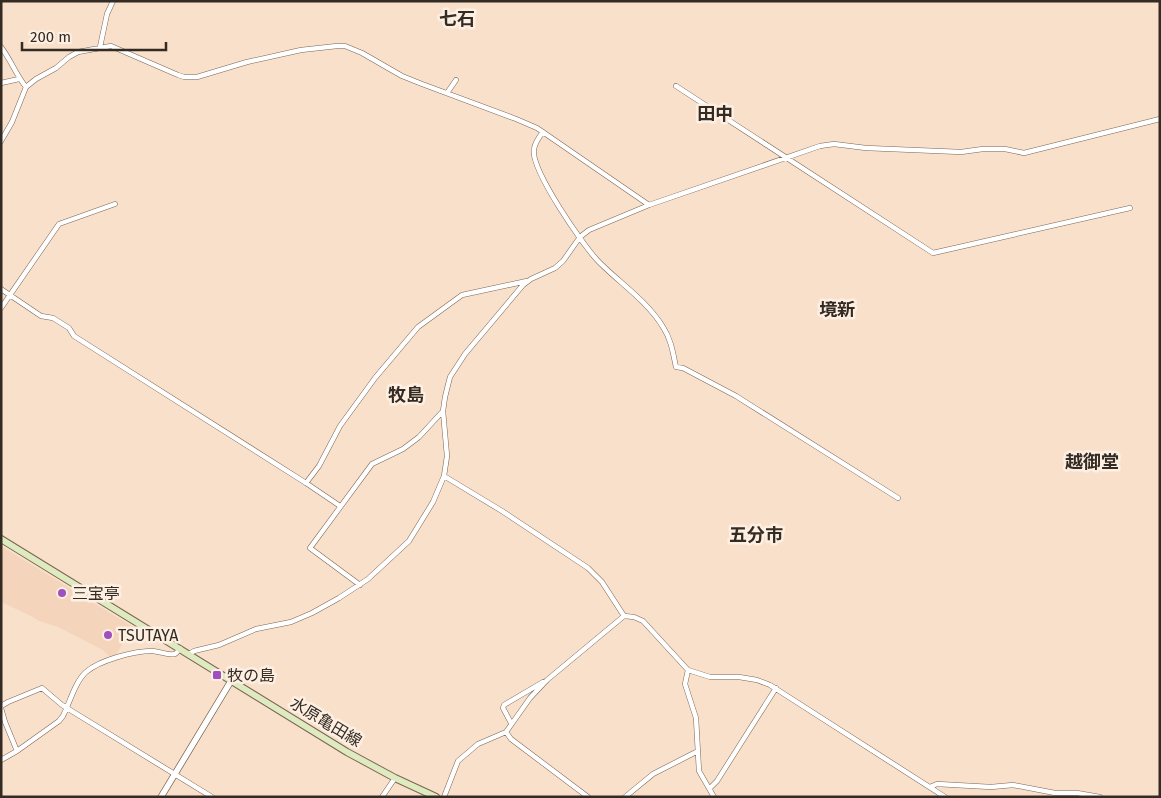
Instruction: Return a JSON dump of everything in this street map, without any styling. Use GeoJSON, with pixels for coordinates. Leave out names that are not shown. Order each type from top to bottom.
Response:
{"type":"FeatureCollection","features":[{"type":"Feature","properties":{"kind":"main road","name":"水原亀田線"},"geometry":{"type":"LineString","coordinates":[[1,539],[347,752],[395,778],[436,797]]}},
{"type":"Feature","properties":{"kind":"street"},"geometry":{"type":"LineString","coordinates":[[100,47],[107,14],[113,1]]}},
{"type":"Feature","properties":{"kind":"street"},"geometry":{"type":"LineString","coordinates":[[1,142],[12,122],[26,87],[78,52],[110,46],[178,75],[197,77],[247,62],[301,50],[345,46],[362,53],[402,76],[516,119],[543,132],[649,205]]}},
{"type":"Feature","properties":{"kind":"street"},"geometry":{"type":"LineString","coordinates":[[1,47],[10,58],[19,80],[26,87]]}},
{"type":"Feature","properties":{"kind":"street"},"geometry":{"type":"LineString","coordinates":[[1,83],[19,80]]}},
{"type":"Feature","properties":{"kind":"street"},"geometry":{"type":"LineString","coordinates":[[446,93],[456,80]]}},
{"type":"Feature","properties":{"kind":"street"},"geometry":{"type":"LineString","coordinates":[[676,86],[933,252],[1130,208]]}},
{"type":"Feature","properties":{"kind":"street"},"geometry":{"type":"LineString","coordinates":[[306,483],[319,466],[340,426],[375,378],[418,327],[462,295],[528,280],[559,265],[580,238],[589,230],[649,205],[820,146],[834,144],[912,151],[961,152],[1005,149],[1024,153],[1160,119]]}},
{"type":"Feature","properties":{"kind":"street"},"geometry":{"type":"LineString","coordinates":[[543,132],[534,149],[534,156],[543,180],[566,218],[599,262],[641,299],[663,326],[676,366],[736,396],[898,498]]}},
{"type":"Feature","properties":{"kind":"street"},"geometry":{"type":"LineString","coordinates":[[1,308],[59,224],[115,204]]}},
{"type":"Feature","properties":{"kind":"street"},"geometry":{"type":"LineString","coordinates":[[188,654],[194,650],[219,645],[256,629],[291,622],[312,613],[360,585],[383,566],[412,536],[432,502],[444,476],[447,456],[443,411],[450,378],[458,362],[528,280]]}},
{"type":"Feature","properties":{"kind":"street"},"geometry":{"type":"LineString","coordinates":[[1,289],[41,316],[53,318],[69,328],[74,336],[340,506]]}},
{"type":"Feature","properties":{"kind":"street"},"geometry":{"type":"LineString","coordinates":[[360,585],[310,548],[372,464],[403,449],[419,437],[443,411]]}},
{"type":"Feature","properties":{"kind":"street"},"geometry":{"type":"LineString","coordinates":[[444,476],[502,511],[588,568],[602,582],[624,616]]}},
{"type":"Feature","properties":{"kind":"street"},"geometry":{"type":"LineString","coordinates":[[511,723],[505,715],[504,705],[546,680],[624,616],[634,617],[643,621],[688,670],[710,677],[739,677],[756,680],[776,688],[945,797]]}},
{"type":"Feature","properties":{"kind":"street"},"geometry":{"type":"LineString","coordinates":[[1,760],[60,721],[81,677],[95,666],[109,660],[142,652],[153,651],[172,655],[177,653],[180,648]]}},
{"type":"Feature","properties":{"kind":"street"},"geometry":{"type":"LineString","coordinates":[[688,670],[685,684],[696,718],[698,771],[714,797]]}},
{"type":"Feature","properties":{"kind":"street"},"geometry":{"type":"LineString","coordinates":[[444,797],[458,761],[478,744],[506,732],[511,723],[546,680]]}},
{"type":"Feature","properties":{"kind":"street"},"geometry":{"type":"LineString","coordinates":[[161,797],[231,681]]}},
{"type":"Feature","properties":{"kind":"street"},"geometry":{"type":"LineString","coordinates":[[17,751],[1,707],[8,702],[42,688],[67,708],[212,797]]}},
{"type":"Feature","properties":{"kind":"street"},"geometry":{"type":"LineString","coordinates":[[710,788],[717,781],[776,688]]}},
{"type":"Feature","properties":{"kind":"street"},"geometry":{"type":"LineString","coordinates":[[506,732],[511,739],[586,796]]}},
{"type":"Feature","properties":{"kind":"street"},"geometry":{"type":"LineString","coordinates":[[625,797],[653,774],[698,751]]}},
{"type":"Feature","properties":{"kind":"street"},"geometry":{"type":"LineString","coordinates":[[382,797],[395,778]]}},
{"type":"Feature","properties":{"kind":"street"},"geometry":{"type":"LineString","coordinates":[[930,787],[937,784],[991,787],[1013,785],[1055,793],[1077,792],[1100,797]]}},
{"type":"Feature","properties":{"kind":"shaded area"},"geometry":{"type":"Polygon","coordinates":[[[1,546],[133,627],[115,656],[110,657],[103,650],[58,627],[39,621],[1,602],[1,546]]]}},
{"type":"Feature","properties":{"kind":"place","name":"三宝亭"},"geometry":{"type":"Point","coordinates":[62,593]}},
{"type":"Feature","properties":{"kind":"place","name":"TSUTAYA"},"geometry":{"type":"Point","coordinates":[108,635]}},
{"type":"Feature","properties":{"kind":"place","name":"牧の島"},"geometry":{"type":"Point","coordinates":[217,675]}},
{"type":"Feature","properties":{"kind":"district","name":"七石"},"geometry":{"type":"Point","coordinates":[457,19]}},
{"type":"Feature","properties":{"kind":"district","name":"田中"},"geometry":{"type":"Point","coordinates":[715,114]}},
{"type":"Feature","properties":{"kind":"district","name":"境新"},"geometry":{"type":"Point","coordinates":[837,310]}},
{"type":"Feature","properties":{"kind":"district","name":"牧島"},"geometry":{"type":"Point","coordinates":[406,395]}},
{"type":"Feature","properties":{"kind":"district","name":"越御堂"},"geometry":{"type":"Point","coordinates":[1092,462]}},
{"type":"Feature","properties":{"kind":"district","name":"五分市"},"geometry":{"type":"Point","coordinates":[756,535]}}]}
